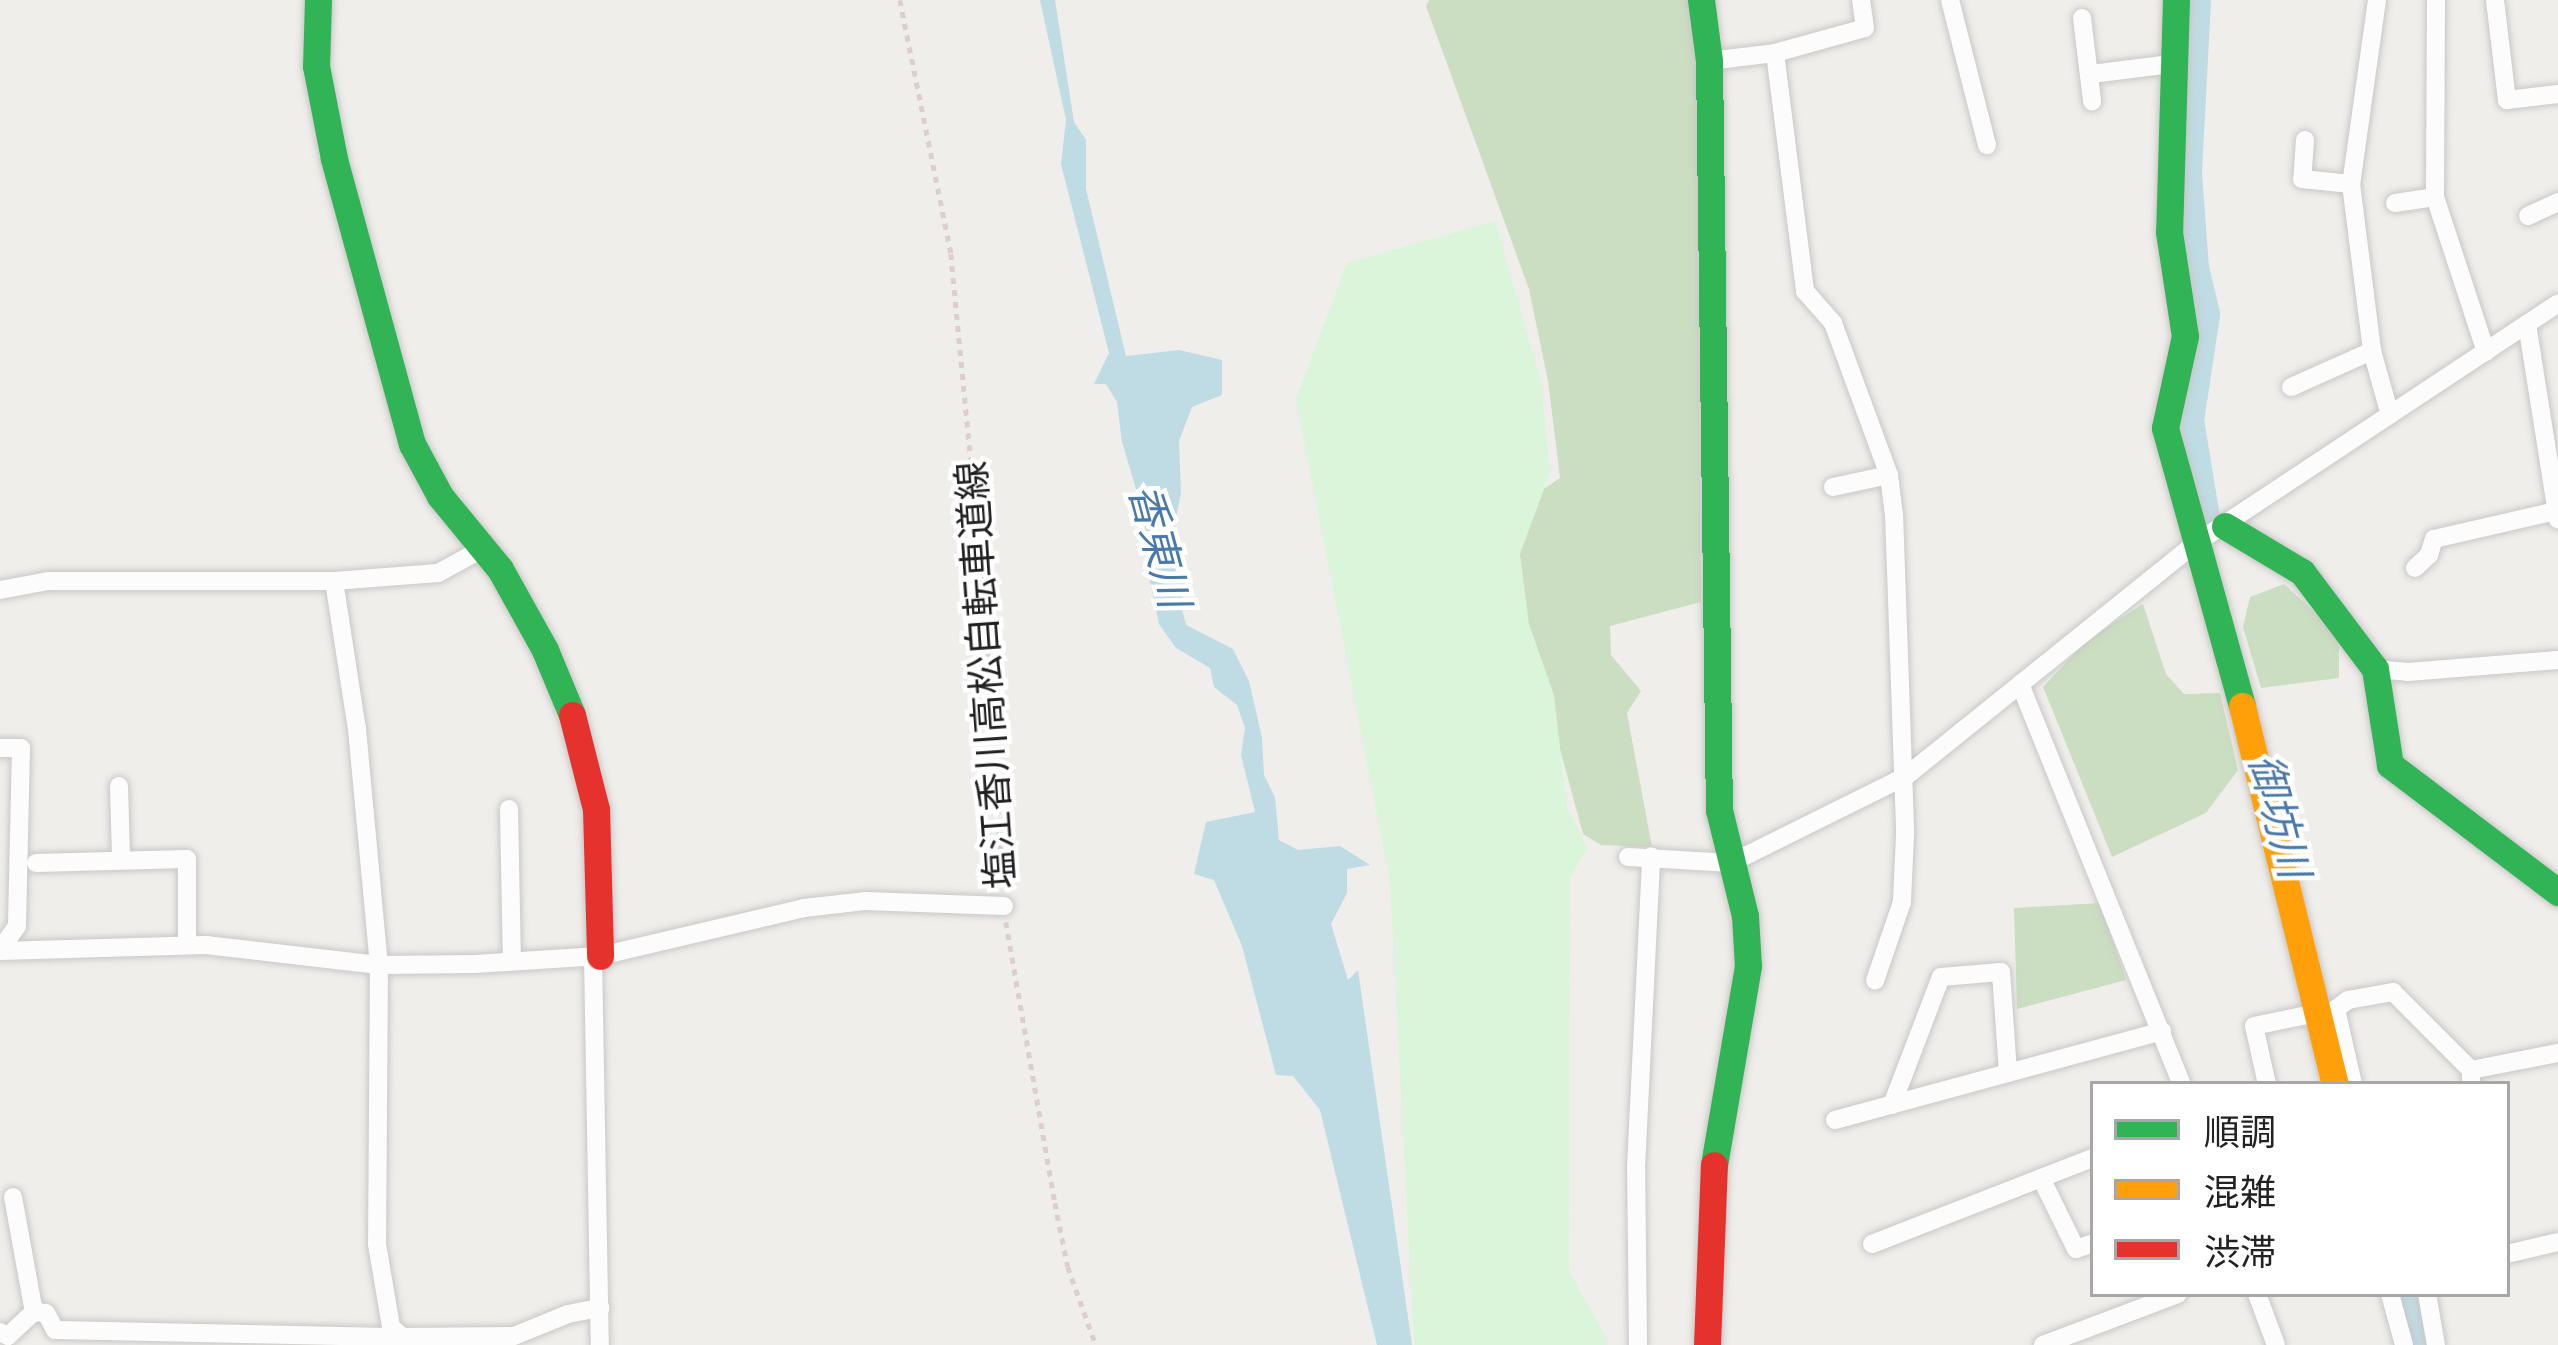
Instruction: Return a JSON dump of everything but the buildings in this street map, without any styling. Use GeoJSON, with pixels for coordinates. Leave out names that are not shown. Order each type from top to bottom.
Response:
{"type":"FeatureCollection","features":[{"type":"Feature","properties":{"kind":"street"},"geometry":{"type":"LineString","coordinates":[[318,0],[316,66],[334,159],[412,444],[426,476],[484,548],[545,650],[575,721],[596,809],[600,1345]]}},
{"type":"Feature","properties":{"kind":"street"},"geometry":{"type":"LineString","coordinates":[[1701,0],[1709,62],[1719,810],[1745,916],[1748,966],[1726,1075],[1709,1203],[1707,1345]]}},
{"type":"Feature","properties":{"kind":"street"},"geometry":{"type":"LineString","coordinates":[[1709,62],[1775,53],[1864,28],[1862,0]]}},
{"type":"Feature","properties":{"kind":"street"},"geometry":{"type":"LineString","coordinates":[[1950,0],[1987,145]]}},
{"type":"Feature","properties":{"kind":"street"},"geometry":{"type":"LineString","coordinates":[[2176,0],[2169,232],[2185,336],[2164,428],[2334,1081]]}},
{"type":"Feature","properties":{"kind":"street"},"geometry":{"type":"LineString","coordinates":[[2378,0],[2351,184],[2372,351],[2390,415]]}},
{"type":"Feature","properties":{"kind":"street"},"geometry":{"type":"LineString","coordinates":[[2436,0],[2435,197],[2486,352]]}},
{"type":"Feature","properties":{"kind":"street"},"geometry":{"type":"LineString","coordinates":[[2495,0],[2506,100],[2558,94]]}},
{"type":"Feature","properties":{"kind":"street"},"geometry":{"type":"LineString","coordinates":[[2082,18],[2092,101]]}},
{"type":"Feature","properties":{"kind":"street"},"geometry":{"type":"LineString","coordinates":[[1775,53],[1805,291],[1833,323],[1889,476],[1906,776],[1902,902],[1876,981]]}},
{"type":"Feature","properties":{"kind":"street"},"geometry":{"type":"LineString","coordinates":[[2091,74],[2171,64]]}},
{"type":"Feature","properties":{"kind":"street"},"geometry":{"type":"LineString","coordinates":[[2305,140],[2302,178],[2351,184]]}},
{"type":"Feature","properties":{"kind":"street"},"geometry":{"type":"LineString","coordinates":[[2395,203],[2435,197]]}},
{"type":"Feature","properties":{"kind":"street"},"geometry":{"type":"LineString","coordinates":[[2528,216],[2558,202]]}},
{"type":"Feature","properties":{"kind":"street"},"geometry":{"type":"LineString","coordinates":[[1628,857],[1731,863],[1906,776],[2196,543],[2558,303]]}},
{"type":"Feature","properties":{"kind":"street"},"geometry":{"type":"LineString","coordinates":[[2528,324],[2558,520]]}},
{"type":"Feature","properties":{"kind":"street"},"geometry":{"type":"LineString","coordinates":[[2291,387],[2372,351]]}},
{"type":"Feature","properties":{"kind":"street"},"geometry":{"type":"LineString","coordinates":[[1833,487],[1889,476]]}},
{"type":"Feature","properties":{"kind":"street"},"geometry":{"type":"LineString","coordinates":[[2415,568],[2429,555],[2434,539],[2557,511]]}},
{"type":"Feature","properties":{"kind":"street"},"geometry":{"type":"LineString","coordinates":[[2225,526],[2302,572],[2375,669],[2390,765],[2558,892]]}},
{"type":"Feature","properties":{"kind":"street"},"geometry":{"type":"LineString","coordinates":[[0,590],[48,581],[334,581],[438,573],[484,548]]}},
{"type":"Feature","properties":{"kind":"street"},"geometry":{"type":"LineString","coordinates":[[334,581],[357,729],[379,965],[377,1244],[391,1327],[402,1336]]}},
{"type":"Feature","properties":{"kind":"street"},"geometry":{"type":"LineString","coordinates":[[2375,669],[2408,673],[2558,660]]}},
{"type":"Feature","properties":{"kind":"street"},"geometry":{"type":"LineString","coordinates":[[2020,684],[2181,1081]]}},
{"type":"Feature","properties":{"kind":"street"},"geometry":{"type":"LineString","coordinates":[[0,748],[21,748],[17,926],[0,950]]}},
{"type":"Feature","properties":{"kind":"street"},"geometry":{"type":"LineString","coordinates":[[119,786],[121,859]]}},
{"type":"Feature","properties":{"kind":"street"},"geometry":{"type":"LineString","coordinates":[[508,809],[512,961]]}},
{"type":"Feature","properties":{"kind":"street"},"geometry":{"type":"LineString","coordinates":[[1638,1345],[1636,1168],[1651,856]]}},
{"type":"Feature","properties":{"kind":"street"},"geometry":{"type":"LineString","coordinates":[[36,863],[187,859],[187,945]]}},
{"type":"Feature","properties":{"kind":"street"},"geometry":{"type":"LineString","coordinates":[[0,950],[187,945],[379,965],[512,961],[597,956],[804,908],[865,901],[1004,906]]}},
{"type":"Feature","properties":{"kind":"street"},"geometry":{"type":"LineString","coordinates":[[1892,1105],[1941,977],[2002,972],[2008,1073]]}},
{"type":"Feature","properties":{"kind":"street"},"geometry":{"type":"LineString","coordinates":[[2352,1081],[2336,1009],[2348,1000],[2393,992],[2471,1077],[2558,1053]]}},
{"type":"Feature","properties":{"kind":"street"},"geometry":{"type":"LineString","coordinates":[[2266,1081],[2254,1026],[2318,1012]]}},
{"type":"Feature","properties":{"kind":"street"},"geometry":{"type":"LineString","coordinates":[[1835,1120],[2162,1031]]}},
{"type":"Feature","properties":{"kind":"street"},"geometry":{"type":"LineString","coordinates":[[1872,1244],[2090,1159]]}},
{"type":"Feature","properties":{"kind":"street"},"geometry":{"type":"LineString","coordinates":[[2041,1178],[2076,1249],[2090,1245]]}},
{"type":"Feature","properties":{"kind":"street"},"geometry":{"type":"LineString","coordinates":[[13,1197],[34,1312]]}},
{"type":"Feature","properties":{"kind":"street"},"geometry":{"type":"LineString","coordinates":[[2510,1253],[2558,1242]]}},
{"type":"Feature","properties":{"kind":"street"},"geometry":{"type":"LineString","coordinates":[[2043,1345],[2170,1297]]}},
{"type":"Feature","properties":{"kind":"street"},"geometry":{"type":"LineString","coordinates":[[2259,1297],[2276,1345]]}},
{"type":"Feature","properties":{"kind":"street"},"geometry":{"type":"LineString","coordinates":[[2391,1297],[2404,1345]]}},
{"type":"Feature","properties":{"kind":"street"},"geometry":{"type":"LineString","coordinates":[[2428,1297],[2436,1345]]}},
{"type":"Feature","properties":{"kind":"street"},"geometry":{"type":"LineString","coordinates":[[0,1332],[8,1336],[34,1312],[46,1312],[55,1330],[514,1336],[568,1314],[600,1308]]}},
{"type":"Feature","properties":{"kind":"path","name":"塩江香川高松自転車道線"},"geometry":{"type":"LineString","coordinates":[[900,0],[951,254],[985,604],[1004,906],[1055,1203],[1069,1267],[1096,1345]]}},
{"type":"Feature","properties":{"kind":"green space"},"geometry":{"type":"Polygon","coordinates":[[[1429,0],[1690,0],[1696,28],[1701,602],[1610,626],[1611,655],[1641,691],[1627,713],[1652,847],[1601,845],[1583,834],[1510,565],[1518,506],[1560,478],[1548,381],[1529,289],[1426,6],[1429,0]]]}},
{"type":"Feature","properties":{"kind":"green space"},"geometry":{"type":"Polygon","coordinates":[[[1495,221],[1541,383],[1550,473],[1520,554],[1529,624],[1554,695],[1567,808],[1588,849],[1570,877],[1569,1271],[1607,1339],[1605,1345],[1414,1345],[1390,881],[1296,399],[1347,263],[1495,221]]]}},
{"type":"Feature","properties":{"kind":"green space"},"geometry":{"type":"Polygon","coordinates":[[[2284,584],[2339,635],[2339,678],[2261,688],[2243,627],[2250,597],[2284,584]]]}},
{"type":"Feature","properties":{"kind":"green space"},"geometry":{"type":"Polygon","coordinates":[[[2143,604],[2166,674],[2184,694],[2220,693],[2238,770],[2206,813],[2112,857],[2043,687],[2087,640],[2143,604]]]}},
{"type":"Feature","properties":{"kind":"green space"},"geometry":{"type":"Polygon","coordinates":[[[2100,903],[2126,980],[2017,1009],[2014,908],[2100,903]]]}},
{"type":"Feature","properties":{"kind":"water","name":"香東川"},"geometry":{"type":"Polygon","coordinates":[[[1040,0],[1055,0],[1074,122],[1086,140],[1086,189],[1126,356],[1179,350],[1222,360],[1222,395],[1192,407],[1179,441],[1181,493],[1175,523],[1186,577],[1181,605],[1186,625],[1233,649],[1249,681],[1262,738],[1264,775],[1275,797],[1279,840],[1298,850],[1340,846],[1370,865],[1347,869],[1347,893],[1331,924],[1348,980],[1358,970],[1412,1345],[1377,1345],[1320,1110],[1293,1076],[1276,1075],[1242,946],[1214,880],[1194,874],[1206,822],[1255,812],[1241,755],[1245,728],[1237,705],[1214,687],[1210,668],[1176,648],[1159,624],[1142,544],[1146,522],[1122,442],[1117,402],[1106,384],[1094,384],[1109,353],[1061,164],[1066,120],[1040,0]]]}},
{"type":"Feature","properties":{"kind":"waterway","name":"御坊川"},"geometry":{"type":"LineString","coordinates":[[2191,0],[2182,173],[2189,268],[2200,314],[2184,420],[2199,512]]}},
{"type":"Feature","properties":{"kind":"waterway","name":"御坊川"},"geometry":{"type":"LineString","coordinates":[[2402,1297],[2414,1345]]}},
{"type":"Feature","properties":{"kind":"traffic: fast"},"geometry":{"type":"LineString","coordinates":[[318,0],[316,66],[334,159],[412,444],[440,496],[500,569],[545,650],[572,715]]}},
{"type":"Feature","properties":{"kind":"traffic: fast"},"geometry":{"type":"LineString","coordinates":[[1701,0],[1709,61],[1719,810],[1745,916],[1748,966],[1714,1165]]}},
{"type":"Feature","properties":{"kind":"traffic: fast"},"geometry":{"type":"LineString","coordinates":[[2176,0],[2169,232],[2185,336],[2165,428],[2242,706]]}},
{"type":"Feature","properties":{"kind":"traffic: fast"},"geometry":{"type":"LineString","coordinates":[[2225,526],[2302,572],[2375,669],[2390,765],[2558,892]]}},
{"type":"Feature","properties":{"kind":"traffic: slow"},"geometry":{"type":"LineString","coordinates":[[2242,706],[2334,1081]]}},
{"type":"Feature","properties":{"kind":"traffic: jam"},"geometry":{"type":"LineString","coordinates":[[572,715],[596,809],[600,956]]}},
{"type":"Feature","properties":{"kind":"traffic: jam"},"geometry":{"type":"LineString","coordinates":[[1707,1345],[1714,1165]]}}]}
